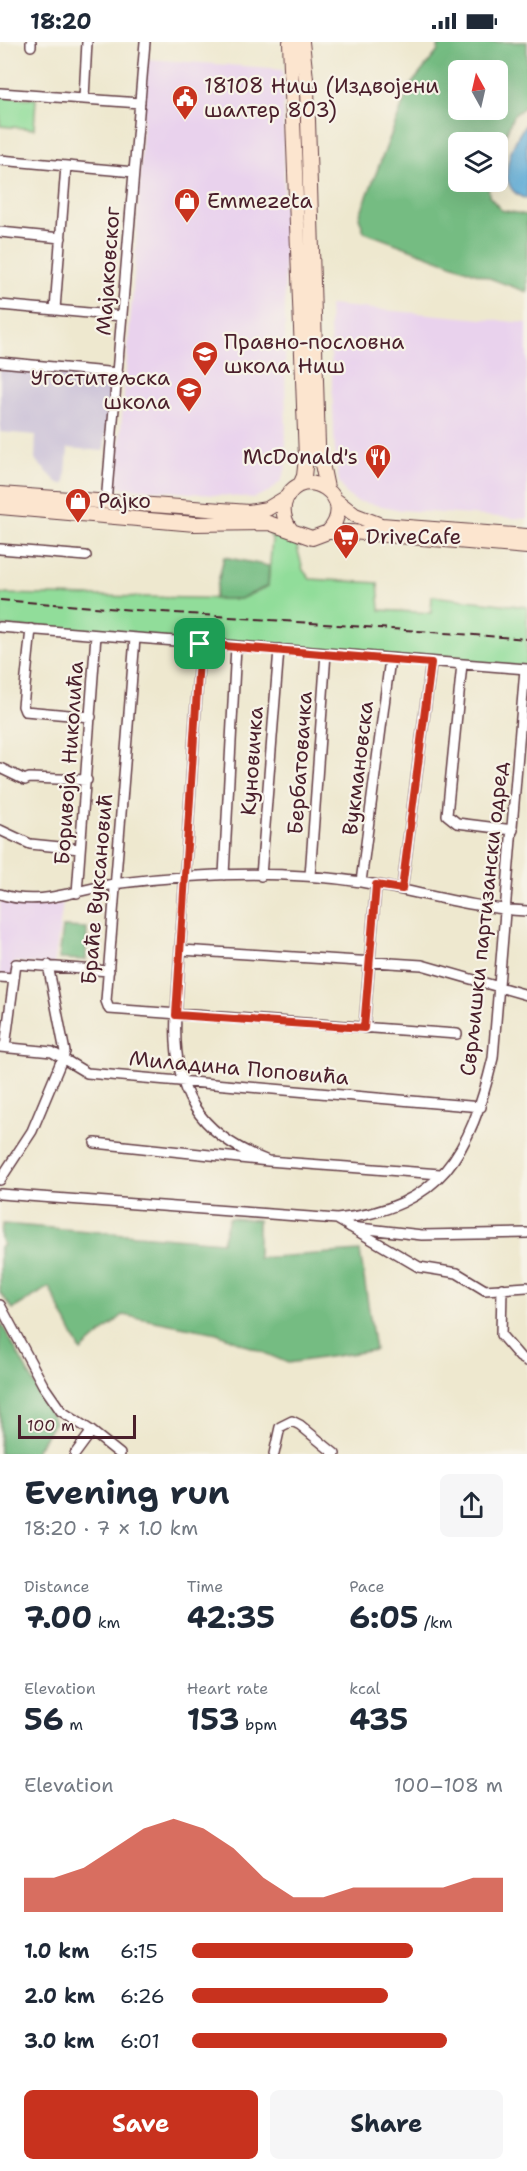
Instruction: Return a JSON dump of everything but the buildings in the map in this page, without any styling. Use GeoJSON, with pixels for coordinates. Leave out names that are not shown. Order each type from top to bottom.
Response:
{"type":"FeatureCollection","features":[{"type":"Feature","properties":{"kind":"main road"},"geometry":{"type":"LineString","coordinates":[[0,494],[249,512],[267,509],[300,485],[304,476],[306,458],[290,42]]}},
{"type":"Feature","properties":{"kind":"main road"},"geometry":{"type":"LineString","coordinates":[[302,42],[307,88],[319,451],[327,488],[337,501],[355,515],[381,525],[527,536]]}},
{"type":"Feature","properties":{"kind":"main road"},"geometry":{"type":"LineString","coordinates":[[300,485],[318,484],[327,488]]}},
{"type":"Feature","properties":{"kind":"main road"},"geometry":{"type":"LineString","coordinates":[[286,497],[283,514],[291,530]]}},
{"type":"Feature","properties":{"kind":"main road"},"geometry":{"type":"LineString","coordinates":[[328,532],[337,518],[337,501]]}},
{"type":"Feature","properties":{"kind":"main road"},"geometry":{"type":"LineString","coordinates":[[0,507],[195,524],[269,524],[312,538],[328,532],[352,532],[527,546]]}},
{"type":"Feature","properties":{"kind":"street"},"geometry":{"type":"LineString","coordinates":[[84,98],[87,42]]}},
{"type":"Feature","properties":{"kind":"street","name":"Мајаковског"},"geometry":{"type":"LineString","coordinates":[[105,503],[145,42]]}},
{"type":"Feature","properties":{"kind":"street"},"geometry":{"type":"LineString","coordinates":[[0,93],[140,103]]}},
{"type":"Feature","properties":{"kind":"street"},"geometry":{"type":"LineString","coordinates":[[0,160],[134,172]]}},
{"type":"Feature","properties":{"kind":"street"},"geometry":{"type":"LineString","coordinates":[[56,309],[66,166]]}},
{"type":"Feature","properties":{"kind":"street"},"geometry":{"type":"LineString","coordinates":[[0,232],[61,238]]}},
{"type":"Feature","properties":{"kind":"street"},"geometry":{"type":"LineString","coordinates":[[0,305],[123,316]]}},
{"type":"Feature","properties":{"kind":"street"},"geometry":{"type":"LineString","coordinates":[[0,362],[118,373]]}},
{"type":"Feature","properties":{"kind":"street"},"geometry":{"type":"LineString","coordinates":[[0,549],[87,556]]}},
{"type":"Feature","properties":{"kind":"street"},"geometry":{"type":"LineString","coordinates":[[0,627],[526,669]]}},
{"type":"Feature","properties":{"kind":"street"},"geometry":{"type":"LineString","coordinates":[[31,629],[23,706],[25,711],[91,717]]}},
{"type":"Feature","properties":{"kind":"street","name":"Боривоја Николића"},"geometry":{"type":"LineString","coordinates":[[77,893],[96,635]]}},
{"type":"Feature","properties":{"kind":"street","name":"Браће Вуксановић"},"geometry":{"type":"LineString","coordinates":[[135,638],[106,1001],[109,1009],[457,1034]]}},
{"type":"Feature","properties":{"kind":"street"},"geometry":{"type":"LineString","coordinates":[[200,644],[175,1041],[182,1080],[200,1115],[222,1139],[243,1152],[268,1161]]}},
{"type":"Feature","properties":{"kind":"street"},"geometry":{"type":"LineString","coordinates":[[224,875],[236,646]]}},
{"type":"Feature","properties":{"kind":"street","name":"Куновичка"},"geometry":{"type":"LineString","coordinates":[[261,876],[279,649]]}},
{"type":"Feature","properties":{"kind":"street","name":"Бербатовачка"},"geometry":{"type":"LineString","coordinates":[[310,876],[326,653]]}},
{"type":"Feature","properties":{"kind":"street","name":"Вукмановска"},"geometry":{"type":"LineString","coordinates":[[362,882],[390,659]]}},
{"type":"Feature","properties":{"kind":"street"},"geometry":{"type":"LineString","coordinates":[[402,889],[431,663]]}},
{"type":"Feature","properties":{"kind":"street"},"geometry":{"type":"LineString","coordinates":[[462,664],[447,814],[457,822],[513,830]]}},
{"type":"Feature","properties":{"kind":"street","name":"Сврљишки партизански одред"},"geometry":{"type":"LineString","coordinates":[[0,1194],[337,1219],[369,1216],[393,1209],[415,1198],[440,1174],[465,1143],[481,1107],[493,1058],[526,669]]}},
{"type":"Feature","properties":{"kind":"street"},"geometry":{"type":"LineString","coordinates":[[0,768],[25,780],[29,778],[87,780]]}},
{"type":"Feature","properties":{"kind":"street"},"geometry":{"type":"LineString","coordinates":[[0,830],[30,844],[80,849]]}},
{"type":"Feature","properties":{"kind":"street"},"geometry":{"type":"LineString","coordinates":[[0,894],[30,899],[77,893],[115,884],[186,875],[310,876],[362,882],[506,910],[527,911]]}},
{"type":"Feature","properties":{"kind":"street"},"geometry":{"type":"LineString","coordinates":[[364,1028],[376,885]]}},
{"type":"Feature","properties":{"kind":"street"},"geometry":{"type":"LineString","coordinates":[[181,950],[422,965],[527,995]]}},
{"type":"Feature","properties":{"kind":"street"},"geometry":{"type":"LineString","coordinates":[[2,1047],[15,966],[19,963],[109,970]]}},
{"type":"Feature","properties":{"kind":"street"},"geometry":{"type":"LineString","coordinates":[[0,1180],[24,1145],[63,1057],[66,1044],[48,965]]}},
{"type":"Feature","properties":{"kind":"street"},"geometry":{"type":"LineString","coordinates":[[0,977],[13,978]]}},
{"type":"Feature","properties":{"kind":"street","name":"Миладина Поповића"},"geometry":{"type":"LineString","coordinates":[[2,1047],[48,1052],[63,1057],[76,1069],[87,1073],[481,1107]]}},
{"type":"Feature","properties":{"kind":"street"},"geometry":{"type":"LineString","coordinates":[[95,1143],[268,1161],[440,1174]]}},
{"type":"Feature","properties":{"kind":"street"},"geometry":{"type":"LineString","coordinates":[[337,1219],[408,1263],[457,1273],[485,1290],[527,1287]]}},
{"type":"Feature","properties":{"kind":"street"},"geometry":{"type":"LineString","coordinates":[[350,1227],[422,1235],[527,1233]]}},
{"type":"Feature","properties":{"kind":"street"},"geometry":{"type":"LineString","coordinates":[[502,1288],[501,1335],[520,1357],[527,1360]]}},
{"type":"Feature","properties":{"kind":"street"},"geometry":{"type":"LineString","coordinates":[[0,1305],[61,1412],[90,1430],[120,1454]]}},
{"type":"Feature","properties":{"kind":"street"},"geometry":{"type":"LineString","coordinates":[[274,1454],[280,1427],[292,1421],[335,1454]]}},
{"type":"Feature","properties":{"kind":"street"},"geometry":{"type":"LineString","coordinates":[[75,1454],[89,1435],[90,1430]]}},
{"type":"Feature","properties":{"kind":"shaded area"},"geometry":{"type":"Polygon","coordinates":[[[147,59],[283,69],[286,468],[281,481],[270,491],[254,498],[116,487],[134,277],[147,59]]]}},
{"type":"Feature","properties":{"kind":"shaded area"},"geometry":{"type":"Polygon","coordinates":[[[329,305],[527,323],[527,519],[402,510],[356,501],[347,495],[339,482],[335,457],[329,305]]]}},
{"type":"Feature","properties":{"kind":"shaded area"},"geometry":{"type":"Polygon","coordinates":[[[0,369],[111,379],[104,451],[68,448],[65,484],[59,484],[35,460],[36,435],[0,432],[0,369]]]}},
{"type":"Feature","properties":{"kind":"shaded area"},"geometry":{"type":"Polygon","coordinates":[[[0,901],[27,906],[63,903],[54,965],[15,962],[13,978],[0,977],[0,901]]]}},
{"type":"Feature","properties":{"kind":"green space"},"geometry":{"type":"Polygon","coordinates":[[[439,42],[527,42],[527,105],[513,116],[507,132],[448,132],[448,192],[489,192],[489,196],[501,210],[527,215],[527,292],[364,232],[359,217],[410,86],[438,51],[439,42]]]}},
{"type":"Feature","properties":{"kind":"green space"},"geometry":{"type":"Polygon","coordinates":[[[0,96],[36,99],[34,129],[0,126],[0,96]]]}},
{"type":"Feature","properties":{"kind":"green space"},"geometry":{"type":"Polygon","coordinates":[[[268,531],[295,539],[303,570],[310,579],[378,583],[380,610],[431,613],[432,596],[527,607],[527,668],[0,626],[0,594],[240,599],[268,586],[272,539],[268,531]]]}},
{"type":"Feature","properties":{"kind":"green space"},"geometry":{"type":"Polygon","coordinates":[[[224,557],[269,566],[268,586],[240,599],[214,599],[224,557]]]}},
{"type":"Feature","properties":{"kind":"green space"},"geometry":{"type":"Polygon","coordinates":[[[63,927],[87,928],[86,960],[59,959],[63,927]]]}},
{"type":"Feature","properties":{"kind":"green space"},"geometry":{"type":"Polygon","coordinates":[[[229,1218],[258,1220],[258,1258],[360,1251],[375,1350],[288,1363],[217,1333],[123,1315],[81,1351],[49,1287],[13,1309],[0,1293],[0,1247],[3,1245],[1,1229],[3,1224],[222,1242],[229,1218]]]}},
{"type":"Feature","properties":{"kind":"green space"},"geometry":{"type":"Polygon","coordinates":[[[0,1321],[55,1422],[34,1454],[0,1454],[0,1321]]]}},
{"type":"Feature","properties":{"kind":"water"},"geometry":{"type":"Polygon","coordinates":[[[527,123],[527,199],[516,194],[508,179],[508,164],[515,141],[527,123]]]}},
{"type":"Feature","properties":{"kind":"railway"},"geometry":{"type":"LineString","coordinates":[[0,600],[527,639]]}},
{"type":"Feature","properties":{"kind":"place","name":"18108 Ниш (Издвојени шалтер 803)"},"geometry":{"type":"Point","coordinates":[185,121]}},
{"type":"Feature","properties":{"kind":"place","name":"Emmezeta"},"geometry":{"type":"Point","coordinates":[187,224]}},
{"type":"Feature","properties":{"kind":"place","name":"Правно-пословна школа Ниш"},"geometry":{"type":"Point","coordinates":[205,377]}},
{"type":"Feature","properties":{"kind":"place","name":"Угоститељска школа"},"geometry":{"type":"Point","coordinates":[189,413]}},
{"type":"Feature","properties":{"kind":"place","name":"McDonald's"},"geometry":{"type":"Point","coordinates":[378,480]}},
{"type":"Feature","properties":{"kind":"place","name":"Рајко"},"geometry":{"type":"Point","coordinates":[78,524]}},
{"type":"Feature","properties":{"kind":"place","name":"DriveCafe"},"geometry":{"type":"Point","coordinates":[346,560]}},
{"type":"Feature","properties":{"kind":"route"},"geometry":{"type":"LineString","coordinates":[[200,644],[431,663],[402,889],[376,885],[364,1028],[176,1015],[200,644]]}}]}
